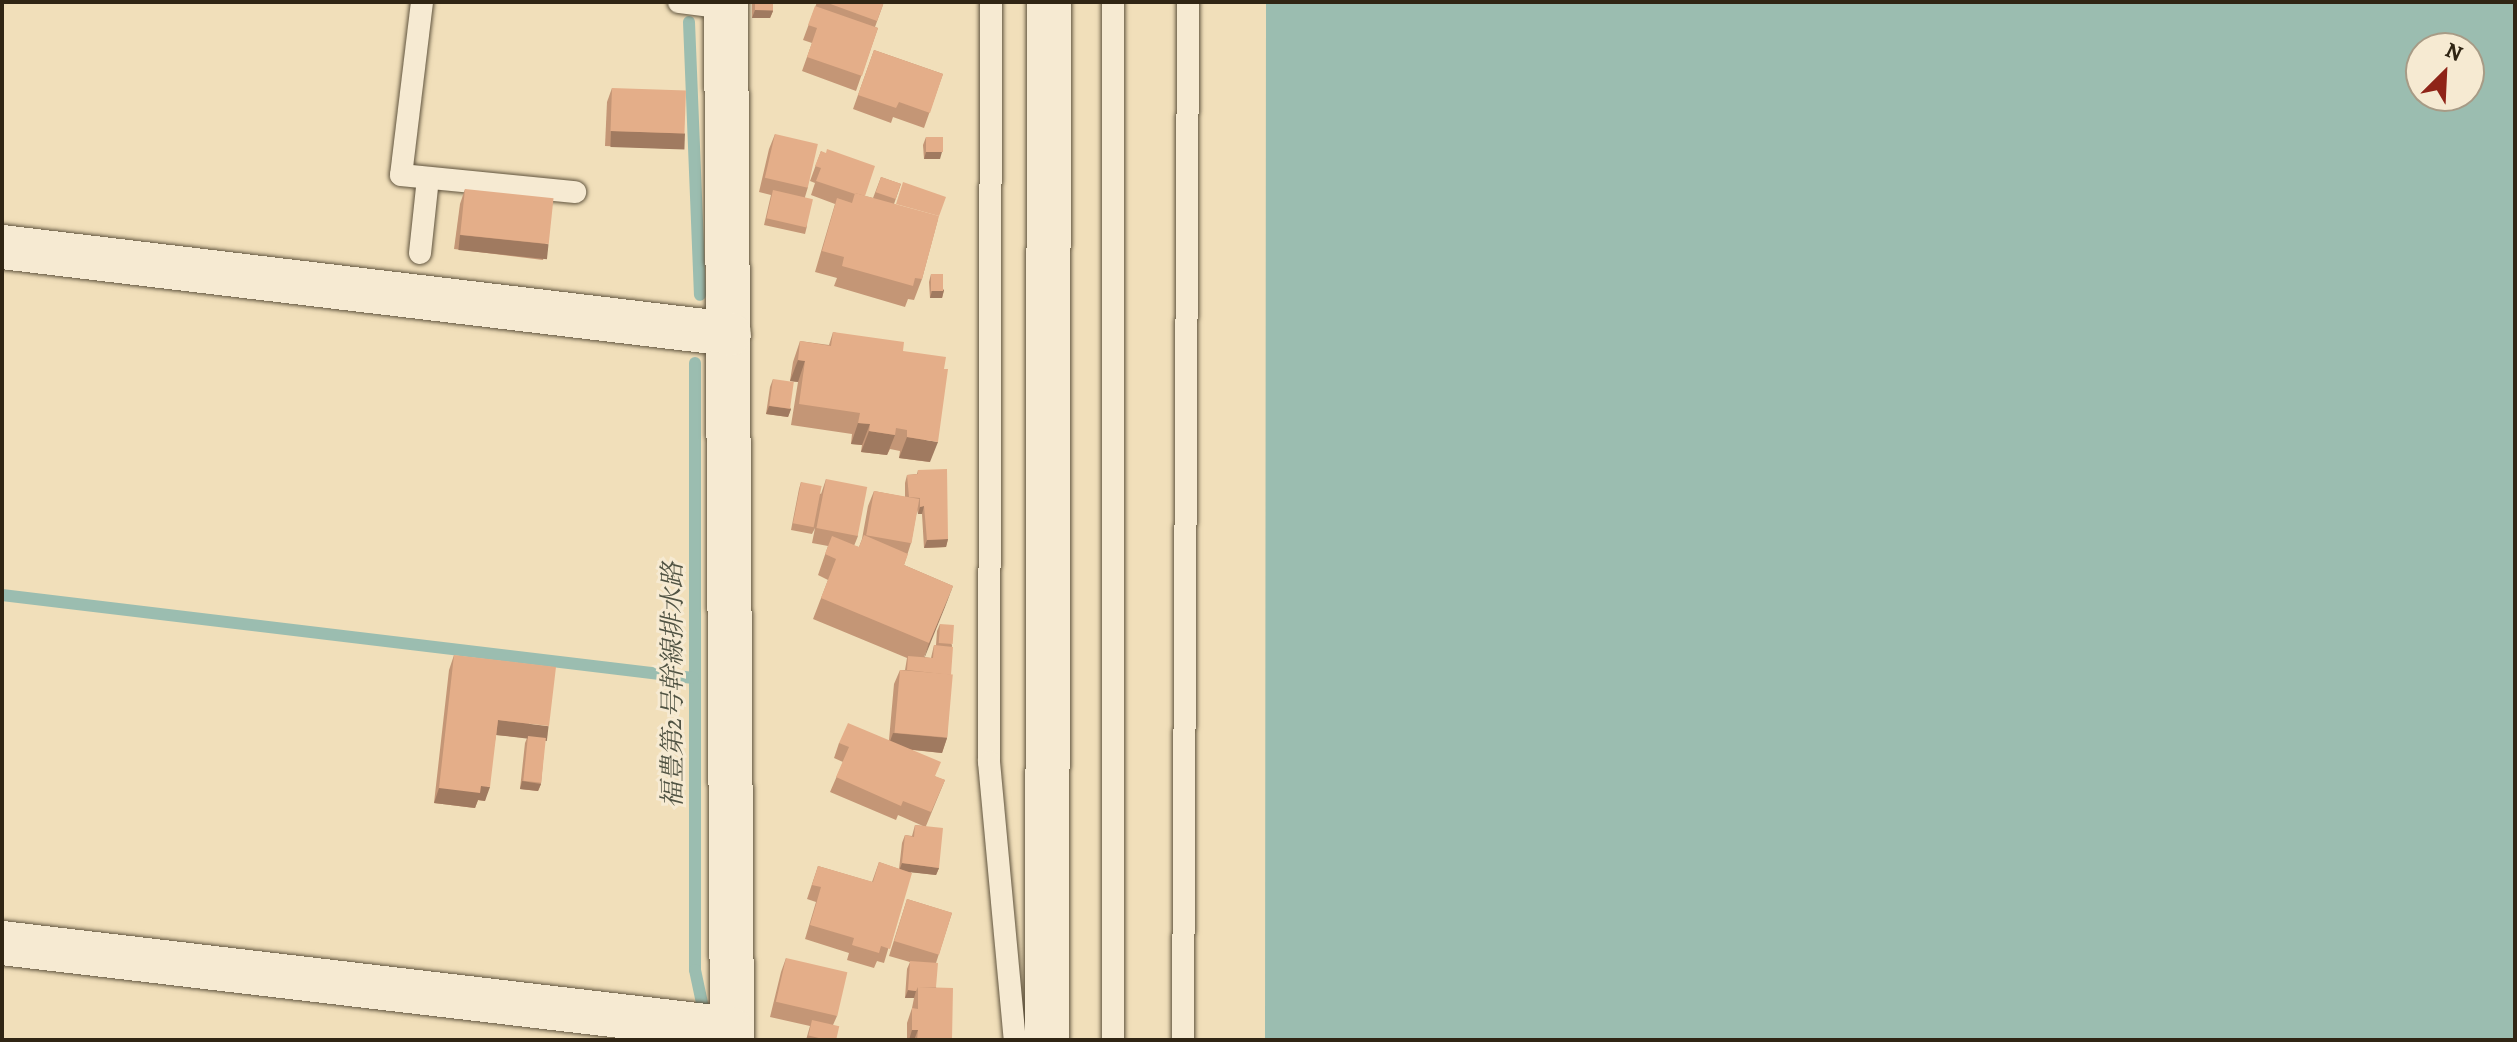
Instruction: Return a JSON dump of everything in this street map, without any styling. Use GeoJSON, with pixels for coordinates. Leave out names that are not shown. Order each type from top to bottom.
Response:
{"type":"FeatureCollection","features":[{"type":"Feature","properties":{"kind":"street"},"geometry":{"type":"LineString","coordinates":[[1047,1040],[1049,2]]}},
{"type":"Feature","properties":{"kind":"street"},"geometry":{"type":"LineString","coordinates":[[2,943],[732,1035],[726,5]]}},
{"type":"Feature","properties":{"kind":"street"},"geometry":{"type":"LineString","coordinates":[[2,247],[729,334]]}},
{"type":"Feature","properties":{"kind":"lane"},"geometry":{"type":"LineString","coordinates":[[422,2],[401,175],[575,192]]}},
{"type":"Feature","properties":{"kind":"lane"},"geometry":{"type":"LineString","coordinates":[[679,2],[726,5]]}},
{"type":"Feature","properties":{"kind":"lane"},"geometry":{"type":"LineString","coordinates":[[991,2],[989,762],[1015,1040]]}},
{"type":"Feature","properties":{"kind":"lane"},"geometry":{"type":"LineString","coordinates":[[1113,2],[1113,1040]]}},
{"type":"Feature","properties":{"kind":"lane"},"geometry":{"type":"LineString","coordinates":[[1183,1040],[1188,2]]}},
{"type":"Feature","properties":{"kind":"lane"},"geometry":{"type":"LineString","coordinates":[[420,253],[428,178]]}},
{"type":"Feature","properties":{"kind":"shaded area"},"geometry":{"type":"Polygon","coordinates":[[[1266,2],[2515,2],[2515,1040],[1265,1040],[1266,2]]]}},
{"type":"Feature","properties":{"kind":"building"},"geometry":{"type":"Polygon","coordinates":[[[755,2],[773,2],[773,10],[755,10],[755,2]]]}},
{"type":"Feature","properties":{"kind":"building"},"geometry":{"type":"Polygon","coordinates":[[[825,2],[884,2],[877,21],[825,2]]]}},
{"type":"Feature","properties":{"kind":"building"},"geometry":{"type":"Polygon","coordinates":[[[815,6],[878,28],[862,76],[807,57],[817,28],[808,25],[815,6]]]}},
{"type":"Feature","properties":{"kind":"building"},"geometry":{"type":"Polygon","coordinates":[[[874,50],[943,74],[930,113],[899,102],[896,108],[858,95],[874,50]]]}},
{"type":"Feature","properties":{"kind":"building"},"geometry":{"type":"Polygon","coordinates":[[[612,88],[686,91],[684,134],[610,131],[612,88]]]}},
{"type":"Feature","properties":{"kind":"building"},"geometry":{"type":"Polygon","coordinates":[[[775,134],[818,144],[808,188],[765,178],[775,134]]]}},
{"type":"Feature","properties":{"kind":"building"},"geometry":{"type":"Polygon","coordinates":[[[926,137],[943,137],[943,152],[926,152],[926,137]]]}},
{"type":"Feature","properties":{"kind":"building"},"geometry":{"type":"Polygon","coordinates":[[[827,149],[875,166],[865,196],[816,181],[821,168],[815,166],[821,151],[826,153],[827,149]]]}},
{"type":"Feature","properties":{"kind":"building"},"geometry":{"type":"Polygon","coordinates":[[[881,177],[901,184],[896,199],[876,192],[881,177]]]}},
{"type":"Feature","properties":{"kind":"building"},"geometry":{"type":"Polygon","coordinates":[[[903,182],[946,197],[938,219],[939,216],[896,204],[903,182]]]}},
{"type":"Feature","properties":{"kind":"building"},"geometry":{"type":"Polygon","coordinates":[[[465,189],[554,198],[549,244],[460,235],[465,189]]]}},
{"type":"Feature","properties":{"kind":"building"},"geometry":{"type":"Polygon","coordinates":[[[773,190],[813,199],[806,227],[766,218],[773,190]]]}},
{"type":"Feature","properties":{"kind":"building"},"geometry":{"type":"Polygon","coordinates":[[[855,193],[939,216],[922,279],[915,278],[913,286],[842,266],[844,257],[822,251],[837,198],[852,203],[855,193]]]}},
{"type":"Feature","properties":{"kind":"building"},"geometry":{"type":"Polygon","coordinates":[[[931,274],[943,274],[943,291],[931,291],[931,274]]]}},
{"type":"Feature","properties":{"kind":"building"},"geometry":{"type":"Polygon","coordinates":[[[833,332],[904,342],[903,351],[946,357],[944,369],[948,369],[938,442],[907,437],[907,430],[896,428],[895,435],[869,431],[870,424],[858,423],[860,413],[799,404],[805,361],[798,360],[800,341],[831,346],[833,332]]]}},
{"type":"Feature","properties":{"kind":"building"},"geometry":{"type":"Polygon","coordinates":[[[773,379],[794,382],[790,409],[769,406],[773,379]]]}},
{"type":"Feature","properties":{"kind":"building"},"geometry":{"type":"Polygon","coordinates":[[[947,469],[948,539],[927,540],[924,506],[920,507],[920,498],[909,497],[907,475],[918,474],[918,470],[947,469]]]}},
{"type":"Feature","properties":{"kind":"building"},"geometry":{"type":"Polygon","coordinates":[[[826,479],[867,487],[858,536],[816,528],[826,479]]]}},
{"type":"Feature","properties":{"kind":"building"},"geometry":{"type":"Polygon","coordinates":[[[801,482],[822,486],[814,527],[793,523],[801,482]]]}},
{"type":"Feature","properties":{"kind":"building"},"geometry":{"type":"Polygon","coordinates":[[[874,491],[919,499],[911,543],[866,535],[874,491]]]}},
{"type":"Feature","properties":{"kind":"building"},"geometry":{"type":"Polygon","coordinates":[[[864,535],[908,554],[904,565],[953,586],[929,643],[821,598],[836,559],[825,554],[832,536],[859,547],[864,535]]]}},
{"type":"Feature","properties":{"kind":"building"},"geometry":{"type":"Polygon","coordinates":[[[940,624],[954,625],[953,644],[939,643],[940,624]]]}},
{"type":"Feature","properties":{"kind":"building"},"geometry":{"type":"Polygon","coordinates":[[[934,645],[953,647],[951,675],[907,670],[908,656],[933,658],[934,645]]]}},
{"type":"Feature","properties":{"kind":"building"},"geometry":{"type":"Polygon","coordinates":[[[454,655],[556,667],[549,726],[498,720],[490,787],[481,786],[480,793],[439,788],[454,655]]]}},
{"type":"Feature","properties":{"kind":"building"},"geometry":{"type":"Polygon","coordinates":[[[900,670],[953,675],[947,737],[895,733],[900,670]]]}},
{"type":"Feature","properties":{"kind":"building"},"geometry":{"type":"Polygon","coordinates":[[[848,723],[941,762],[935,776],[945,780],[931,812],[903,801],[901,806],[836,777],[849,747],[839,743],[848,723]]]}},
{"type":"Feature","properties":{"kind":"building"},"geometry":{"type":"Polygon","coordinates":[[[528,736],[546,738],[541,783],[523,781],[528,736]]]}},
{"type":"Feature","properties":{"kind":"building"},"geometry":{"type":"Polygon","coordinates":[[[915,825],[943,828],[939,868],[902,863],[905,835],[914,837],[915,825]]]}},
{"type":"Feature","properties":{"kind":"building"},"geometry":{"type":"Polygon","coordinates":[[[879,862],[912,873],[890,949],[881,946],[879,953],[852,945],[854,938],[810,925],[821,887],[812,885],[818,866],[873,882],[879,862]]]}},
{"type":"Feature","properties":{"kind":"building"},"geometry":{"type":"Polygon","coordinates":[[[907,899],[952,913],[939,955],[894,941],[907,899]]]}},
{"type":"Feature","properties":{"kind":"building"},"geometry":{"type":"Polygon","coordinates":[[[786,958],[847,972],[837,1016],[776,1002],[786,958]]]}},
{"type":"Feature","properties":{"kind":"building"},"geometry":{"type":"Polygon","coordinates":[[[910,961],[938,963],[936,987],[908,990],[910,961]]]}},
{"type":"Feature","properties":{"kind":"building"},"geometry":{"type":"Polygon","coordinates":[[[918,987],[953,988],[952,1040],[917,1040],[918,1030],[912,1030],[912,1008],[918,1009],[918,987]]]}},
{"type":"Feature","properties":{"kind":"building"},"geometry":{"type":"Polygon","coordinates":[[[812,1020],[839,1026],[836,1040],[808,1036],[812,1020]]]}},
{"type":"Feature","properties":{"kind":"waterway","name":"福豊第2号幹線排水路"},"geometry":{"type":"LineString","coordinates":[[689,22],[700,295]]}},
{"type":"Feature","properties":{"kind":"waterway","name":"福豊第2号幹線排水路"},"geometry":{"type":"LineString","coordinates":[[695,363],[695,970],[703,1007]]}},
{"type":"Feature","properties":{"kind":"waterway"},"geometry":{"type":"LineString","coordinates":[[2,595],[693,678]]}}]}
